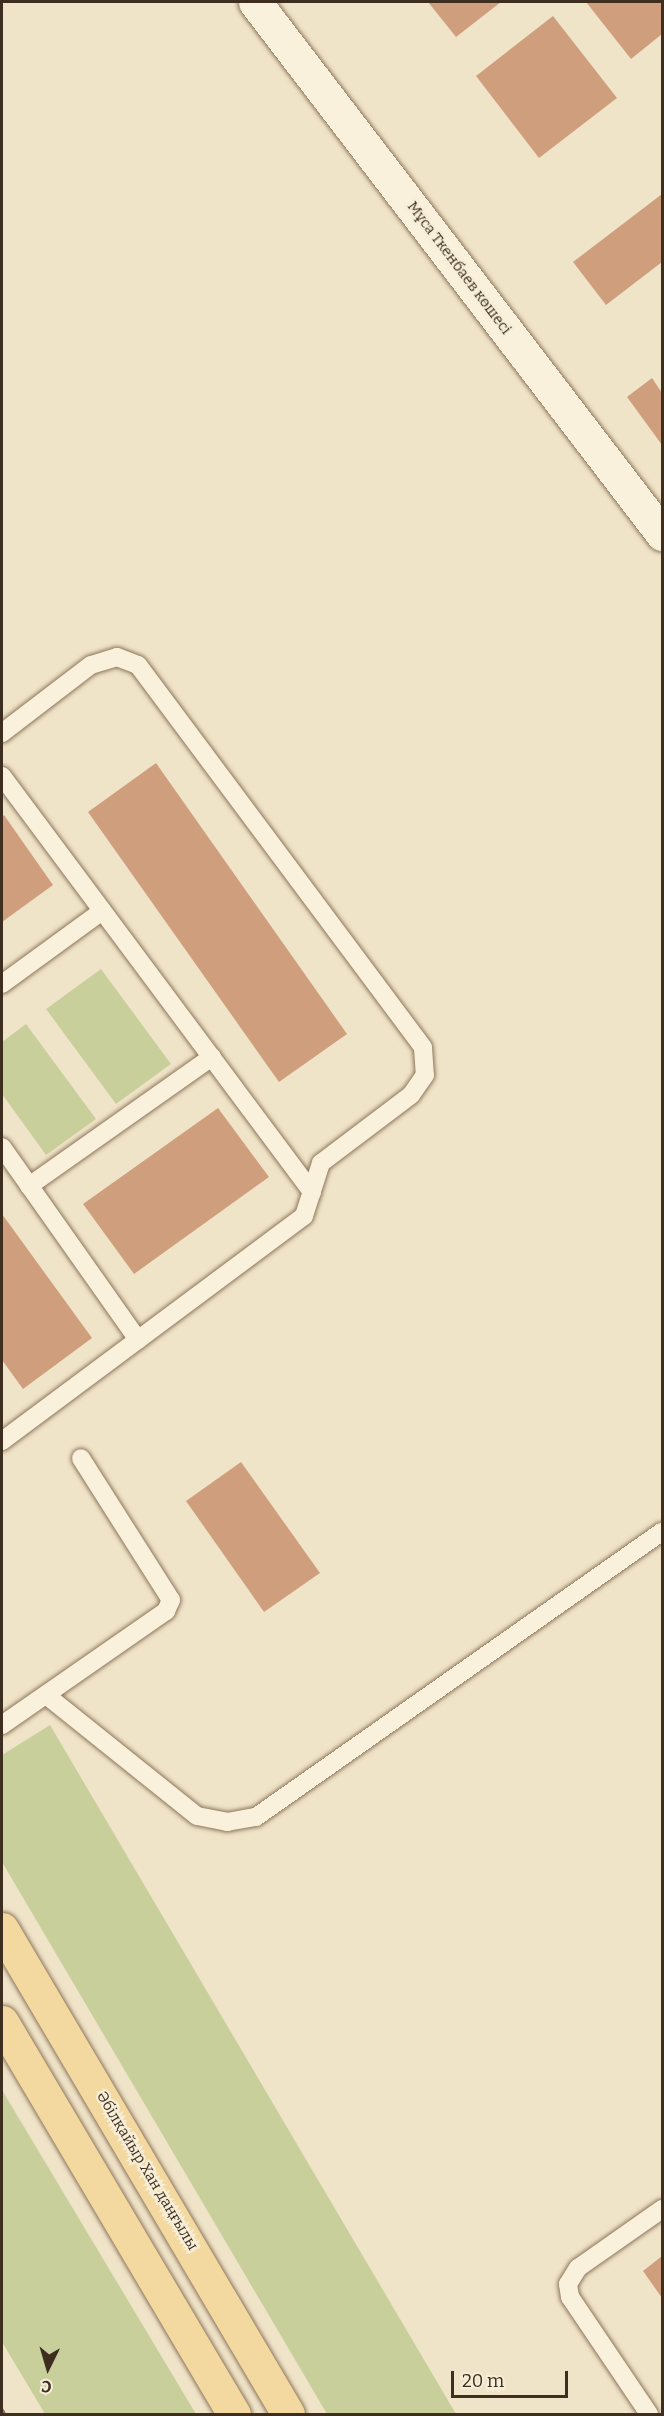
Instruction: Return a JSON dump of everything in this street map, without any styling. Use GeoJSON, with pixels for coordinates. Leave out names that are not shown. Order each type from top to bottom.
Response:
{"type":"FeatureCollection","features":[{"type":"Feature","properties":{"kind":"main road","name":"Әбілқайыр Хан даңғылы"},"geometry":{"type":"LineString","coordinates":[[2,1929],[288,2415]]}},
{"type":"Feature","properties":{"kind":"main road"},"geometry":{"type":"LineString","coordinates":[[2,2022],[234,2415]]}},
{"type":"Feature","properties":{"kind":"street","name":"Мұса Ткенбаев көшесі"},"geometry":{"type":"LineString","coordinates":[[255,2],[663,534]]}},
{"type":"Feature","properties":{"kind":"lane"},"geometry":{"type":"LineString","coordinates":[[2,733],[91,665],[117,657],[138,665],[423,1048],[425,1075],[411,1095],[321,1163],[304,1216],[2,1441]]}},
{"type":"Feature","properties":{"kind":"lane"},"geometry":{"type":"LineString","coordinates":[[2,776],[312,1192]]}},
{"type":"Feature","properties":{"kind":"lane"},"geometry":{"type":"LineString","coordinates":[[2,984],[102,911]]}},
{"type":"Feature","properties":{"kind":"lane"},"geometry":{"type":"LineString","coordinates":[[28,1186],[212,1057]]}},
{"type":"Feature","properties":{"kind":"lane"},"geometry":{"type":"LineString","coordinates":[[2,1148],[138,1340]]}},
{"type":"Feature","properties":{"kind":"lane"},"geometry":{"type":"LineString","coordinates":[[2,1725],[166,1611],[171,1600],[81,1458]]}},
{"type":"Feature","properties":{"kind":"lane"},"geometry":{"type":"LineString","coordinates":[[46,1695],[197,1816],[227,1822],[256,1817],[663,1532]]}},
{"type":"Feature","properties":{"kind":"lane"},"geometry":{"type":"LineString","coordinates":[[649,2415],[570,2297],[568,2284],[578,2268],[663,2209]]}},
{"type":"Feature","properties":{"kind":"path"},"geometry":{"type":"LineString","coordinates":[[2,2410],[4,2415]]}},
{"type":"Feature","properties":{"kind":"green space"},"geometry":{"type":"Polygon","coordinates":[[[101,969],[171,1064],[116,1104],[46,1009],[101,969]]]}},
{"type":"Feature","properties":{"kind":"green space"},"geometry":{"type":"Polygon","coordinates":[[[26,1024],[96,1119],[46,1155],[2,1094],[2,1042],[26,1024]]]}},
{"type":"Feature","properties":{"kind":"green space"},"geometry":{"type":"Polygon","coordinates":[[[50,1725],[456,2414],[327,2414],[2,1862],[2,1755],[50,1725]]]}},
{"type":"Feature","properties":{"kind":"green space"},"geometry":{"type":"Polygon","coordinates":[[[2,2090],[196,2414],[45,2414],[2,2342],[2,2090]]]}},
{"type":"Feature","properties":{"kind":"building"},"geometry":{"type":"Polygon","coordinates":[[[428,2],[501,2],[456,37],[428,2]]]}},
{"type":"Feature","properties":{"kind":"building"},"geometry":{"type":"Polygon","coordinates":[[[586,2],[662,2],[662,34],[631,59],[586,2]]]}},
{"type":"Feature","properties":{"kind":"building"},"geometry":{"type":"Polygon","coordinates":[[[553,16],[617,98],[539,158],[476,76],[553,16]]]}},
{"type":"Feature","properties":{"kind":"building"},"geometry":{"type":"Polygon","coordinates":[[[662,194],[662,262],[606,305],[573,262],[662,194]]]}},
{"type":"Feature","properties":{"kind":"building"},"geometry":{"type":"Polygon","coordinates":[[[652,378],[662,393],[662,445],[627,397],[652,378]]]}},
{"type":"Feature","properties":{"kind":"building"},"geometry":{"type":"Polygon","coordinates":[[[156,763],[347,1034],[279,1082],[88,812],[156,763]]]}},
{"type":"Feature","properties":{"kind":"building"},"geometry":{"type":"Polygon","coordinates":[[[4,815],[53,885],[2,922],[2,817],[4,815]]]}},
{"type":"Feature","properties":{"kind":"building"},"geometry":{"type":"Polygon","coordinates":[[[218,1108],[269,1177],[134,1274],[83,1204],[218,1108]]]}},
{"type":"Feature","properties":{"kind":"building"},"geometry":{"type":"Polygon","coordinates":[[[2,1214],[92,1338],[23,1389],[2,1360],[2,1214]]]}},
{"type":"Feature","properties":{"kind":"building"},"geometry":{"type":"Polygon","coordinates":[[[241,1462],[320,1573],[264,1612],[186,1501],[241,1462]]]}},
{"type":"Feature","properties":{"kind":"building"},"geometry":{"type":"Polygon","coordinates":[[[662,2256],[662,2298],[643,2271],[662,2256]]]}}]}
